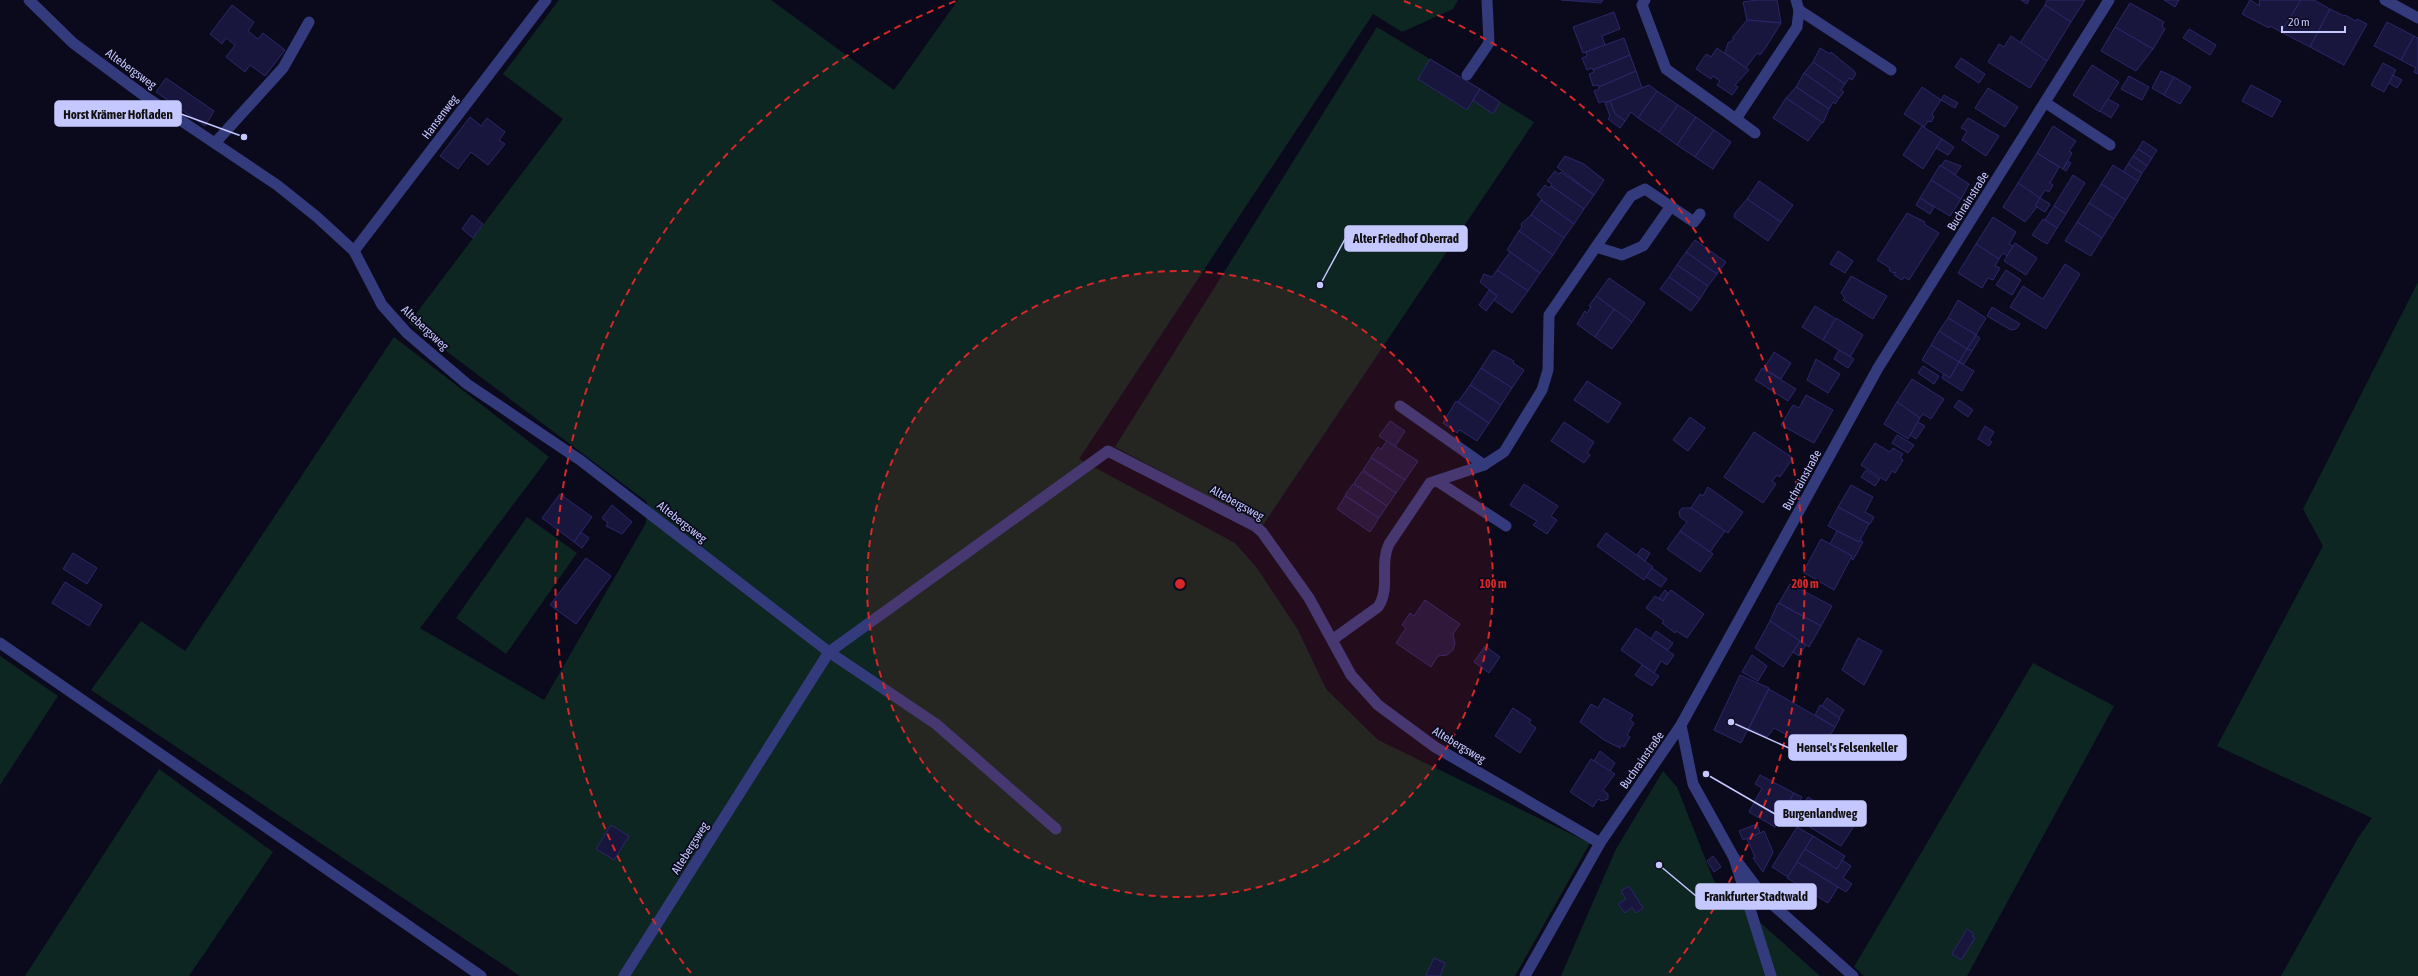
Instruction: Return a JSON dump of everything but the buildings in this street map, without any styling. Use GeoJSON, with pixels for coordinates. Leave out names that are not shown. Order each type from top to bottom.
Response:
{"type":"FeatureCollection","features":[{"type":"Feature","properties":{"kind":"street","name":"Altebergsweg"},"geometry":{"type":"LineString","coordinates":[[28,0],[73,44],[146,97],[278,185],[354,251],[382,305],[407,333],[468,384],[580,460],[829,652]]}},
{"type":"Feature","properties":{"kind":"street","name":"Hansenweg"},"geometry":{"type":"LineString","coordinates":[[354,251],[546,0]]}},
{"type":"Feature","properties":{"kind":"street"},"geometry":{"type":"LineString","coordinates":[[1467,75],[1489,43],[1487,0]]}},
{"type":"Feature","properties":{"kind":"street"},"geometry":{"type":"LineString","coordinates":[[1645,0],[1642,5],[1666,69],[1755,133]]}},
{"type":"Feature","properties":{"kind":"street","name":"Buchrainstraße"},"geometry":{"type":"LineString","coordinates":[[1524,976],[1600,843],[1681,725],[1878,368],[2046,103],[2108,0]]}},
{"type":"Feature","properties":{"kind":"street"},"geometry":{"type":"LineString","coordinates":[[2388,1],[2418,18]]}},
{"type":"Feature","properties":{"kind":"street"},"geometry":{"type":"LineString","coordinates":[[1736,119],[1797,27],[1797,5]]}},
{"type":"Feature","properties":{"kind":"street"},"geometry":{"type":"LineString","coordinates":[[1797,5],[1891,70]]}},
{"type":"Feature","properties":{"kind":"street"},"geometry":{"type":"LineString","coordinates":[[215,143],[283,68],[309,22]]}},
{"type":"Feature","properties":{"kind":"street"},"geometry":{"type":"LineString","coordinates":[[2046,103],[2110,145]]}},
{"type":"Feature","properties":{"kind":"street"},"geometry":{"type":"LineString","coordinates":[[1332,640],[1378,607],[1385,593],[1384,555],[1388,544],[1430,483],[1484,465],[1504,452],[1542,390],[1548,370],[1549,315],[1631,196],[1645,189],[1694,222],[1700,214]]}},
{"type":"Feature","properties":{"kind":"street"},"geometry":{"type":"LineString","coordinates":[[1596,247],[1622,255],[1643,246],[1671,206]]}},
{"type":"Feature","properties":{"kind":"street"},"geometry":{"type":"LineString","coordinates":[[1400,406],[1484,465]]}},
{"type":"Feature","properties":{"kind":"street","name":"Altebergsweg"},"geometry":{"type":"LineString","coordinates":[[624,976],[829,652],[1108,451],[1255,526],[1262,532],[1309,598],[1351,675],[1362,689],[1401,724],[1435,747],[1600,843]]}},
{"type":"Feature","properties":{"kind":"street"},"geometry":{"type":"LineString","coordinates":[[1437,481],[1506,526]]}},
{"type":"Feature","properties":{"kind":"street"},"geometry":{"type":"LineString","coordinates":[[0,642],[481,976]]}},
{"type":"Feature","properties":{"kind":"street"},"geometry":{"type":"LineString","coordinates":[[829,652],[936,724],[1056,828]]}},
{"type":"Feature","properties":{"kind":"street"},"geometry":{"type":"LineString","coordinates":[[1681,725],[1693,784],[1733,856],[1764,896],[1853,976]]}},
{"type":"Feature","properties":{"kind":"street"},"geometry":{"type":"LineString","coordinates":[[1733,856],[1771,976]]}},
{"type":"Feature","properties":{"kind":"green space"},"geometry":{"type":"Polygon","coordinates":[[[559,0],[771,0],[894,90],[958,0],[1458,0],[1453,9],[1402,32],[1373,14],[1079,459],[1235,543],[1257,568],[1298,630],[1326,689],[1378,740],[1590,843],[1515,976],[520,976],[91,690],[141,621],[185,651],[394,337],[549,457],[420,628],[544,700],[646,523],[647,502],[409,323],[563,119],[503,74],[559,0]]]}},
{"type":"Feature","properties":{"kind":"green space"},"geometry":{"type":"Polygon","coordinates":[[[1377,27],[1534,122],[1263,525],[1115,447],[1377,27]]]}},
{"type":"Feature","properties":{"kind":"green space"},"geometry":{"type":"Polygon","coordinates":[[[2418,282],[2418,976],[2281,976],[2358,838],[2372,818],[2217,746],[2323,546],[2303,509],[2418,282]]]}},
{"type":"Feature","properties":{"kind":"green space"},"geometry":{"type":"Polygon","coordinates":[[[527,517],[577,553],[506,654],[456,618],[527,517]]]}},
{"type":"Feature","properties":{"kind":"green space"},"geometry":{"type":"Polygon","coordinates":[[[0,656],[58,696],[0,785],[0,656]]]}},
{"type":"Feature","properties":{"kind":"green space"},"geometry":{"type":"Polygon","coordinates":[[[2033,663],[2114,706],[1967,976],[1864,976],[1854,967],[2033,663]]]}},
{"type":"Feature","properties":{"kind":"green space"},"geometry":{"type":"Polygon","coordinates":[[[159,769],[273,852],[189,976],[25,976],[159,769]]]}},
{"type":"Feature","properties":{"kind":"green space"},"geometry":{"type":"Polygon","coordinates":[[[1663,771],[1677,787],[1714,881],[1820,976],[1561,976],[1616,849],[1663,771]]]}},
{"type":"Feature","properties":{"kind":"place","name":"Horst Krämer Hofladen"},"geometry":{"type":"Point","coordinates":[244,137]}},
{"type":"Feature","properties":{"kind":"place","name":"Alter Friedhof Oberrad"},"geometry":{"type":"Point","coordinates":[1320,285]}},
{"type":"Feature","properties":{"kind":"place","name":"Hensel's Felsenkeller"},"geometry":{"type":"Point","coordinates":[1731,722]}},
{"type":"Feature","properties":{"kind":"place","name":"Burgenlandweg"},"geometry":{"type":"Point","coordinates":[1706,774]}},
{"type":"Feature","properties":{"kind":"place","name":"Frankfurter Stadtwald"},"geometry":{"type":"Point","coordinates":[1659,865]}}]}
